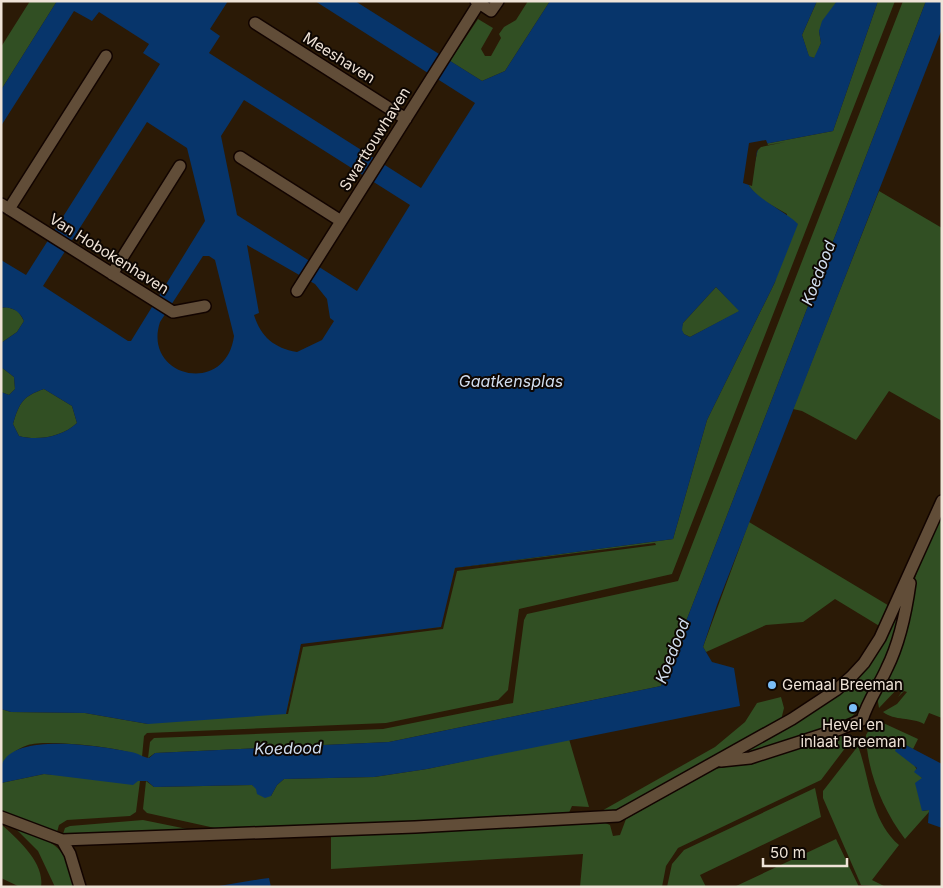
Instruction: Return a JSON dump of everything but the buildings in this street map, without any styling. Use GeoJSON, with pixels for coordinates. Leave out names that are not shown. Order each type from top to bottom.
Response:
{"type":"FeatureCollection","features":[{"type":"Feature","properties":{"kind":"street"},"geometry":{"type":"LineString","coordinates":[[478,2],[491,11],[498,1]]}},
{"type":"Feature","properties":{"kind":"street","name":"Swarttouwhaven"},"geometry":{"type":"LineString","coordinates":[[297,291],[446,56],[478,2]]}},
{"type":"Feature","properties":{"kind":"street","name":"Meeshaven"},"geometry":{"type":"LineString","coordinates":[[256,23],[406,119]]}},
{"type":"Feature","properties":{"kind":"street"},"geometry":{"type":"LineString","coordinates":[[5,206],[106,56]]}},
{"type":"Feature","properties":{"kind":"street"},"geometry":{"type":"LineString","coordinates":[[240,157],[341,221]]}},
{"type":"Feature","properties":{"kind":"street"},"geometry":{"type":"LineString","coordinates":[[112,274],[180,166]]}},
{"type":"Feature","properties":{"kind":"street","name":"Van Hobokenhaven"},"geometry":{"type":"LineString","coordinates":[[5,206],[170,310],[176,313],[205,306]]}},
{"type":"Feature","properties":{"kind":"street"},"geometry":{"type":"LineString","coordinates":[[1,817],[62,840],[415,827],[618,816],[718,762],[792,719],[836,690],[851,677],[864,663],[880,638],[942,501]]}},
{"type":"Feature","properties":{"kind":"street"},"geometry":{"type":"LineString","coordinates":[[718,762],[750,758],[862,720],[874,691],[892,657],[906,609],[911,571]]}},
{"type":"Feature","properties":{"kind":"street"},"geometry":{"type":"LineString","coordinates":[[62,840],[70,854],[80,887]]}},
{"type":"Feature","properties":{"kind":"green space"},"geometry":{"type":"Polygon","coordinates":[[[30,1],[57,1],[1,90],[1,47],[30,1]]]}},
{"type":"Feature","properties":{"kind":"green space"},"geometry":{"type":"Polygon","coordinates":[[[528,1],[550,1],[505,71],[482,81],[450,61],[478,19],[493,28],[481,49],[485,56],[491,56],[501,38],[499,34],[504,27],[516,20],[528,1]]]}},
{"type":"Feature","properties":{"kind":"green space"},"geometry":{"type":"Polygon","coordinates":[[[817,1],[837,1],[819,31],[821,43],[815,58],[809,57],[802,35],[817,1]]]}},
{"type":"Feature","properties":{"kind":"green space"},"geometry":{"type":"Polygon","coordinates":[[[878,1],[895,1],[672,574],[519,609],[508,690],[498,700],[386,723],[147,733],[144,736],[142,757],[133,753],[104,747],[37,743],[16,751],[1,766],[1,709],[11,712],[85,713],[148,724],[455,568],[673,539],[707,420],[775,282],[787,214],[759,198],[749,186],[759,145],[833,131],[878,1]]]}},
{"type":"Feature","properties":{"kind":"green space"},"geometry":{"type":"Polygon","coordinates":[[[903,1],[926,1],[661,686],[389,742],[155,753],[148,758],[150,742],[154,738],[383,729],[513,703],[524,620],[527,614],[678,581],[903,1]]]}},
{"type":"Feature","properties":{"kind":"green space"},"geometry":{"type":"Polygon","coordinates":[[[879,191],[942,228],[942,421],[889,391],[856,440],[802,411],[793,409],[879,191]]]}},
{"type":"Feature","properties":{"kind":"green space"},"geometry":{"type":"Polygon","coordinates":[[[716,287],[740,311],[690,337],[684,334],[681,330],[683,323],[716,287]]]}},
{"type":"Feature","properties":{"kind":"green space"},"geometry":{"type":"Polygon","coordinates":[[[7,307],[18,311],[24,321],[17,332],[1,343],[1,308],[7,307]]]}},
{"type":"Feature","properties":{"kind":"green space"},"geometry":{"type":"Polygon","coordinates":[[[1,367],[14,377],[15,389],[9,395],[1,392],[1,367]]]}},
{"type":"Feature","properties":{"kind":"green space"},"geometry":{"type":"Polygon","coordinates":[[[44,389],[72,406],[77,423],[64,432],[50,437],[34,438],[19,436],[13,424],[17,411],[23,401],[31,394],[44,389]]]}},
{"type":"Feature","properties":{"kind":"green space"},"geometry":{"type":"Polygon","coordinates":[[[942,512],[942,718],[929,713],[924,724],[914,720],[892,717],[883,712],[897,704],[907,692],[904,691],[898,697],[903,690],[899,687],[879,708],[877,696],[917,572],[942,512]]]}},
{"type":"Feature","properties":{"kind":"green space"},"geometry":{"type":"Polygon","coordinates":[[[749,522],[891,607],[881,627],[835,599],[803,622],[766,625],[706,652],[703,647],[749,522]]]}},
{"type":"Feature","properties":{"kind":"green space"},"geometry":{"type":"Polygon","coordinates":[[[904,597],[890,656],[866,700],[851,717],[844,723],[751,755],[738,755],[839,693],[904,597]]]}},
{"type":"Feature","properties":{"kind":"green space"},"geometry":{"type":"Polygon","coordinates":[[[781,697],[784,708],[781,720],[626,807],[598,813],[715,747],[745,722],[757,703],[781,697]]]}},
{"type":"Feature","properties":{"kind":"green space"},"geometry":{"type":"Polygon","coordinates":[[[881,722],[918,739],[913,749],[900,742],[922,778],[923,811],[929,810],[929,812],[905,839],[883,803],[869,763],[866,735],[872,725],[881,722]]]}},
{"type":"Feature","properties":{"kind":"green space"},"geometry":{"type":"Polygon","coordinates":[[[839,735],[848,738],[849,743],[821,780],[678,848],[666,866],[662,887],[580,887],[583,854],[331,869],[331,836],[603,822],[610,825],[613,836],[620,835],[626,819],[715,769],[743,764],[839,735]]]}},
{"type":"Feature","properties":{"kind":"green space"},"geometry":{"type":"Polygon","coordinates":[[[569,739],[589,807],[572,806],[568,815],[224,830],[147,813],[143,809],[146,781],[154,787],[252,785],[271,796],[277,785],[284,779],[374,777],[427,769],[569,739]]]}},
{"type":"Feature","properties":{"kind":"green space"},"geometry":{"type":"Polygon","coordinates":[[[858,746],[876,811],[889,835],[899,845],[872,880],[886,887],[861,885],[823,798],[823,791],[858,746]]]}},
{"type":"Feature","properties":{"kind":"green space"},"geometry":{"type":"Polygon","coordinates":[[[44,774],[140,781],[136,812],[130,816],[67,820],[59,825],[57,832],[1,812],[1,783],[44,774]]]}},
{"type":"Feature","properties":{"kind":"green space"},"geometry":{"type":"Polygon","coordinates":[[[815,788],[821,817],[700,875],[706,887],[667,887],[672,864],[684,850],[815,788]]]}},
{"type":"Feature","properties":{"kind":"green space"},"geometry":{"type":"Polygon","coordinates":[[[143,820],[197,831],[63,834],[65,828],[70,826],[143,820]]]}},
{"type":"Feature","properties":{"kind":"green space"},"geometry":{"type":"Polygon","coordinates":[[[1,824],[22,844],[34,860],[39,869],[41,887],[20,887],[1,878],[1,824]]]}},
{"type":"Feature","properties":{"kind":"green space"},"geometry":{"type":"Polygon","coordinates":[[[16,829],[51,843],[57,848],[67,862],[78,887],[55,887],[38,851],[16,829]]]}},
{"type":"Feature","properties":{"kind":"green space"},"geometry":{"type":"Polygon","coordinates":[[[836,839],[859,887],[734,887],[834,840],[836,839]]]}},
{"type":"Feature","properties":{"kind":"water","name":"Gaatkensplas"},"geometry":{"type":"Polygon","coordinates":[[[57,1],[228,1],[210,29],[220,36],[209,53],[421,188],[475,103],[315,1],[355,1],[482,81],[505,71],[550,1],[817,1],[802,35],[809,56],[814,58],[821,43],[819,31],[822,21],[837,1],[878,1],[833,131],[759,145],[749,186],[760,197],[798,224],[775,282],[707,420],[673,539],[455,568],[442,627],[301,645],[286,714],[148,724],[85,713],[11,712],[1,709],[1,392],[9,395],[15,389],[14,377],[1,367],[1,343],[17,332],[24,321],[15,310],[1,308],[1,260],[26,275],[160,64],[143,53],[149,44],[99,12],[92,21],[74,11],[1,126],[1,90],[57,1]],[[244,100],[221,136],[237,215],[357,291],[410,205],[244,100]],[[147,122],[43,286],[128,341],[131,341],[205,221],[187,148],[147,122]],[[247,245],[259,313],[254,315],[260,330],[270,340],[282,348],[297,352],[322,340],[334,321],[330,318],[327,299],[315,284],[247,245]],[[203,256],[160,322],[158,341],[163,356],[173,367],[187,372],[202,373],[217,367],[228,355],[234,336],[215,260],[209,256],[203,256]],[[716,287],[683,323],[682,330],[684,334],[690,337],[739,311],[716,287]],[[44,389],[31,394],[23,401],[17,411],[13,424],[19,436],[34,438],[50,437],[64,432],[77,423],[72,406],[44,389]]]}},
{"type":"Feature","properties":{"kind":"water","name":"Koedood"},"geometry":{"type":"Polygon","coordinates":[[[926,1],[942,1],[942,29],[717,605],[703,647],[712,662],[734,668],[740,706],[427,769],[374,777],[284,779],[277,785],[271,796],[265,798],[257,794],[256,789],[252,785],[154,787],[147,781],[138,781],[133,785],[44,774],[1,783],[1,767],[8,756],[21,748],[39,745],[60,744],[101,747],[149,758],[155,753],[389,742],[661,686],[926,1]]]}},
{"type":"Feature","properties":{"kind":"water"},"geometry":{"type":"Polygon","coordinates":[[[900,742],[942,764],[942,828],[928,823],[929,810],[922,811],[915,783],[922,778],[914,772],[917,768],[895,751],[900,742]]]}},
{"type":"Feature","properties":{"kind":"water"},"geometry":{"type":"Polygon","coordinates":[[[269,878],[271,887],[213,887],[261,879],[269,878]]]}},
{"type":"Feature","properties":{"kind":"pier"},"geometry":{"type":"Polygon","coordinates":[[[766,140],[768,145],[785,142],[761,147],[757,151],[752,186],[743,183],[749,143],[766,140]]]}},
{"type":"Feature","properties":{"kind":"pier"},"geometry":{"type":"Polygon","coordinates":[[[655,543],[656,545],[457,571],[443,629],[303,647],[288,714],[286,714],[301,644],[441,627],[455,568],[655,543]]]}},
{"type":"Feature","properties":{"kind":"place","name":"Gemaal Breeman"},"geometry":{"type":"Point","coordinates":[772,685]}},
{"type":"Feature","properties":{"kind":"place","name":"Hevel en inlaat Breeman"},"geometry":{"type":"Point","coordinates":[853,708]}}]}
